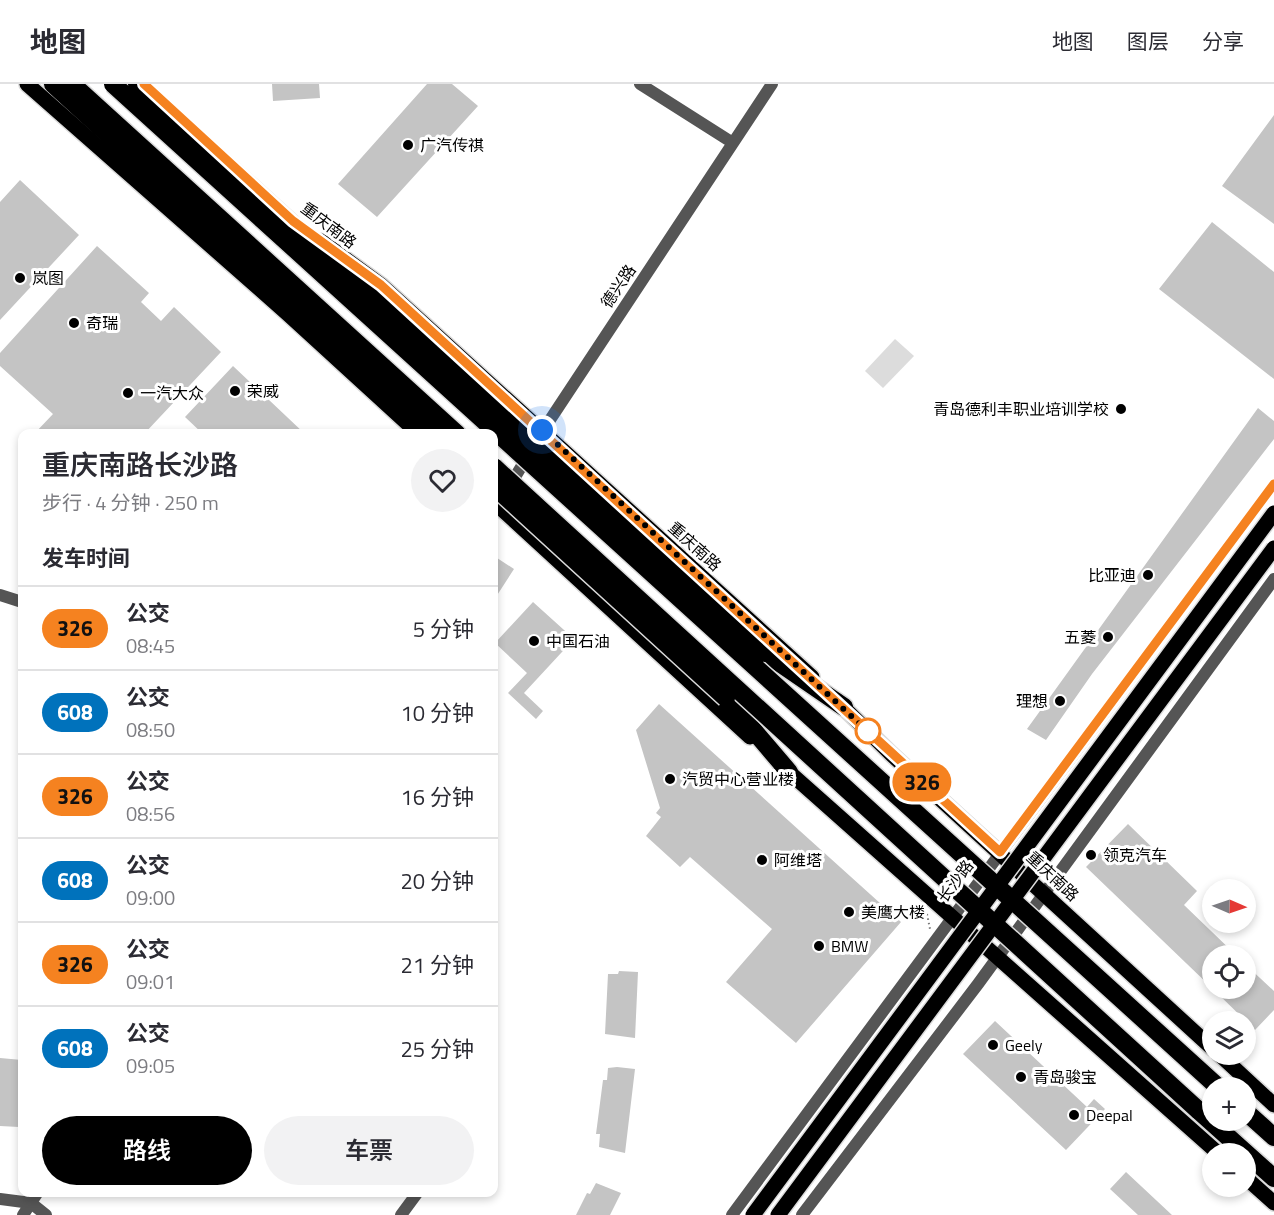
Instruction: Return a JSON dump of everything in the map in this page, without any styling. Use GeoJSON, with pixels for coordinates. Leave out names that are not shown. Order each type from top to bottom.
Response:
{"type":"FeatureCollection","features":[{"type":"Feature","properties":{"kind":"highway"},"geometry":{"type":"LineString","coordinates":[[53,84],[430,429]]}},
{"type":"Feature","properties":{"kind":"highway"},"geometry":{"type":"LineString","coordinates":[[72,84],[452,429]]}},
{"type":"Feature","properties":{"kind":"highway"},"geometry":{"type":"LineString","coordinates":[[113,84],[493,429]]}},
{"type":"Feature","properties":{"kind":"highway"},"geometry":{"type":"LineString","coordinates":[[137,84],[765,653],[844,706]]}},
{"type":"Feature","properties":{"kind":"highway"},"geometry":{"type":"LineString","coordinates":[[498,433],[1207,1077]]}},
{"type":"Feature","properties":{"kind":"highway"},"geometry":{"type":"LineString","coordinates":[[498,471],[1274,1178]]}},
{"type":"Feature","properties":{"kind":"highway"},"geometry":{"type":"LineString","coordinates":[[498,503],[726,698],[789,772]]}},
{"type":"Feature","properties":{"kind":"highway"},"geometry":{"type":"LineString","coordinates":[[1256,1121],[1274,1137]]}},
{"type":"Feature","properties":{"kind":"main road"},"geometry":{"type":"LineString","coordinates":[[27,84],[288,314],[414,429]]}},
{"type":"Feature","properties":{"kind":"main road","name":"重庆南路"},"geometry":{"type":"LineString","coordinates":[[144,84],[293,221],[381,285],[542,430],[844,706],[891,754],[1202,1039]]}},
{"type":"Feature","properties":{"kind":"main road"},"geometry":{"type":"LineString","coordinates":[[498,504],[789,772],[1207,1143]]}},
{"type":"Feature","properties":{"kind":"main road"},"geometry":{"type":"LineString","coordinates":[[753,1215],[1274,513]]}},
{"type":"Feature","properties":{"kind":"main road"},"geometry":{"type":"LineString","coordinates":[[778,1215],[1274,548]]}},
{"type":"Feature","properties":{"kind":"main road"},"geometry":{"type":"LineString","coordinates":[[1231,1065],[1274,1105]]}},
{"type":"Feature","properties":{"kind":"main road"},"geometry":{"type":"LineString","coordinates":[[1256,1186],[1274,1203]]}},
{"type":"Feature","properties":{"kind":"street"},"geometry":{"type":"LineString","coordinates":[[640,84],[733,143]]}},
{"type":"Feature","properties":{"kind":"street","name":"德兴路"},"geometry":{"type":"LineString","coordinates":[[498,496],[516,477],[542,430],[772,84]]}},
{"type":"Feature","properties":{"kind":"street","name":"长沙路"},"geometry":{"type":"LineString","coordinates":[[732,1215],[1274,484]]}},
{"type":"Feature","properties":{"kind":"street"},"geometry":{"type":"LineString","coordinates":[[802,1215],[997,957],[1274,579]]}},
{"type":"Feature","properties":{"kind":"street"},"geometry":{"type":"LineString","coordinates":[[0,595],[18,601]]}},
{"type":"Feature","properties":{"kind":"street"},"geometry":{"type":"LineString","coordinates":[[401,1215],[414,1197]]}},
{"type":"Feature","properties":{"kind":"street"},"geometry":{"type":"LineString","coordinates":[[0,1198],[35,1198]]}},
{"type":"Feature","properties":{"kind":"street"},"geometry":{"type":"LineString","coordinates":[[23,1215],[35,1198]]}},
{"type":"Feature","properties":{"kind":"street"},"geometry":{"type":"LineString","coordinates":[[35,1198],[46,1215]]}},
{"type":"Feature","properties":{"kind":"shaded area"},"geometry":{"type":"Polygon","coordinates":[[[895,339],[914,356],[883,388],[865,371],[895,339]]]}},
{"type":"Feature","properties":{"kind":"building"},"geometry":{"type":"Polygon","coordinates":[[[272,84],[319,84],[320,98],[273,101],[272,84]]]}},
{"type":"Feature","properties":{"kind":"building","name":"广汽传祺"},"geometry":{"type":"Polygon","coordinates":[[[427,84],[452,84],[478,106],[377,217],[338,184],[427,84]]]}},
{"type":"Feature","properties":{"kind":"building"},"geometry":{"type":"Polygon","coordinates":[[[1274,115],[1274,224],[1222,186],[1274,115]]]}},
{"type":"Feature","properties":{"kind":"building","name":"岚图"},"geometry":{"type":"Polygon","coordinates":[[[20,180],[79,235],[0,320],[0,202],[20,180]]]}},
{"type":"Feature","properties":{"kind":"building"},"geometry":{"type":"Polygon","coordinates":[[[1212,222],[1274,272],[1274,379],[1159,289],[1212,222]]]}},
{"type":"Feature","properties":{"kind":"building"},"geometry":{"type":"Polygon","coordinates":[[[97,246],[149,293],[141,302],[161,321],[174,307],[221,352],[149,429],[39,429],[53,414],[0,366],[0,353],[97,246]]]}},
{"type":"Feature","properties":{"kind":"building","name":"荣威"},"geometry":{"type":"Polygon","coordinates":[[[233,366],[300,429],[198,429],[185,417],[233,366]]]}},
{"type":"Feature","properties":{"kind":"building"},"geometry":{"type":"Polygon","coordinates":[[[1258,408],[1274,421],[1274,439],[1092,674],[1046,740],[1027,729],[1258,408]]]}},
{"type":"Feature","properties":{"kind":"building"},"geometry":{"type":"Polygon","coordinates":[[[498,559],[514,569],[498,594],[498,559]]]}},
{"type":"Feature","properties":{"kind":"building","name":"中国石油"},"geometry":{"type":"Polygon","coordinates":[[[533,602],[574,639],[524,693],[543,711],[536,719],[508,693],[527,673],[498,646],[498,640],[533,602]]]}},
{"type":"Feature","properties":{"kind":"building"},"geometry":{"type":"Polygon","coordinates":[[[659,704],[901,922],[796,1043],[726,982],[772,929],[690,857],[680,867],[646,836],[661,817],[656,813],[660,808],[636,730],[659,704]]]}},
{"type":"Feature","properties":{"kind":"building"},"geometry":{"type":"Polygon","coordinates":[[[1128,824],[1197,891],[1184,905],[1202,922],[1202,933],[1213,933],[1226,945],[1202,945],[1202,978],[1086,867],[1128,824]]]}},
{"type":"Feature","properties":{"kind":"building"},"geometry":{"type":"Polygon","coordinates":[[[619,971],[638,972],[635,1038],[605,1034],[608,974],[618,974],[619,971]]]}},
{"type":"Feature","properties":{"kind":"building"},"geometry":{"type":"Polygon","coordinates":[[[1256,974],[1274,991],[1274,1010],[1256,1029],[1256,1011],[1236,1011],[1223,999],[1256,999],[1256,974]]]}},
{"type":"Feature","properties":{"kind":"building","name":"青岛骏宝"},"geometry":{"type":"Polygon","coordinates":[[[995,1021],[1087,1107],[1094,1099],[1105,1109],[1066,1150],[963,1054],[995,1021]]]}},
{"type":"Feature","properties":{"kind":"building"},"geometry":{"type":"Polygon","coordinates":[[[0,1058],[18,1060],[18,1127],[0,1126],[0,1058]]]}},
{"type":"Feature","properties":{"kind":"building"},"geometry":{"type":"Polygon","coordinates":[[[608,1068],[635,1069],[625,1153],[599,1147],[600,1134],[596,1134],[603,1080],[607,1080],[608,1068]]]}},
{"type":"Feature","properties":{"kind":"building"},"geometry":{"type":"Polygon","coordinates":[[[1126,1172],[1172,1215],[1138,1215],[1110,1189],[1126,1172]]]}},
{"type":"Feature","properties":{"kind":"building"},"geometry":{"type":"Polygon","coordinates":[[[596,1183],[621,1193],[610,1215],[576,1215],[587,1193],[590,1194],[596,1183]]]}},
{"type":"Feature","properties":{"kind":"bus line","name":"326"},"geometry":{"type":"LineString","coordinates":[[144,84],[293,221],[381,285],[844,706],[891,754],[1000,852],[1124,689],[1274,484]]}},
{"type":"Feature","properties":{"kind":"place","name":"广汽传祺"},"geometry":{"type":"Point","coordinates":[408,145]}},
{"type":"Feature","properties":{"kind":"place","name":"岚图"},"geometry":{"type":"Point","coordinates":[20,278]}},
{"type":"Feature","properties":{"kind":"place","name":"奇瑞"},"geometry":{"type":"Point","coordinates":[74,323]}},
{"type":"Feature","properties":{"kind":"place","name":"荣威"},"geometry":{"type":"Point","coordinates":[235,391]}},
{"type":"Feature","properties":{"kind":"place","name":"一汽大众"},"geometry":{"type":"Point","coordinates":[128,393]}},
{"type":"Feature","properties":{"kind":"place","name":"青岛德利丰职业培训学校"},"geometry":{"type":"Point","coordinates":[1121,409]}},
{"type":"Feature","properties":{"kind":"place","name":"比亚迪"},"geometry":{"type":"Point","coordinates":[1148,575]}},
{"type":"Feature","properties":{"kind":"place","name":"五菱"},"geometry":{"type":"Point","coordinates":[1108,637]}},
{"type":"Feature","properties":{"kind":"place","name":"中国石油"},"geometry":{"type":"Point","coordinates":[534,641]}},
{"type":"Feature","properties":{"kind":"place","name":"理想"},"geometry":{"type":"Point","coordinates":[1060,701]}},
{"type":"Feature","properties":{"kind":"place","name":"汽贸中心营业楼"},"geometry":{"type":"Point","coordinates":[670,779]}},
{"type":"Feature","properties":{"kind":"place","name":"领克汽车"},"geometry":{"type":"Point","coordinates":[1091,855]}},
{"type":"Feature","properties":{"kind":"place","name":"阿维塔"},"geometry":{"type":"Point","coordinates":[762,860]}},
{"type":"Feature","properties":{"kind":"place","name":"美鹰大楼"},"geometry":{"type":"Point","coordinates":[849,912]}},
{"type":"Feature","properties":{"kind":"place","name":"BMW"},"geometry":{"type":"Point","coordinates":[819,946]}},
{"type":"Feature","properties":{"kind":"place","name":"Geely"},"geometry":{"type":"Point","coordinates":[993,1045]}},
{"type":"Feature","properties":{"kind":"place","name":"青岛骏宝"},"geometry":{"type":"Point","coordinates":[1021,1077]}},
{"type":"Feature","properties":{"kind":"place","name":"Deepal"},"geometry":{"type":"Point","coordinates":[1074,1115]}},
{"type":"Feature","properties":{"kind":"route"},"geometry":{"type":"LineString","coordinates":[[542,430],[844,706],[875,738],[868,731]]}}]}
